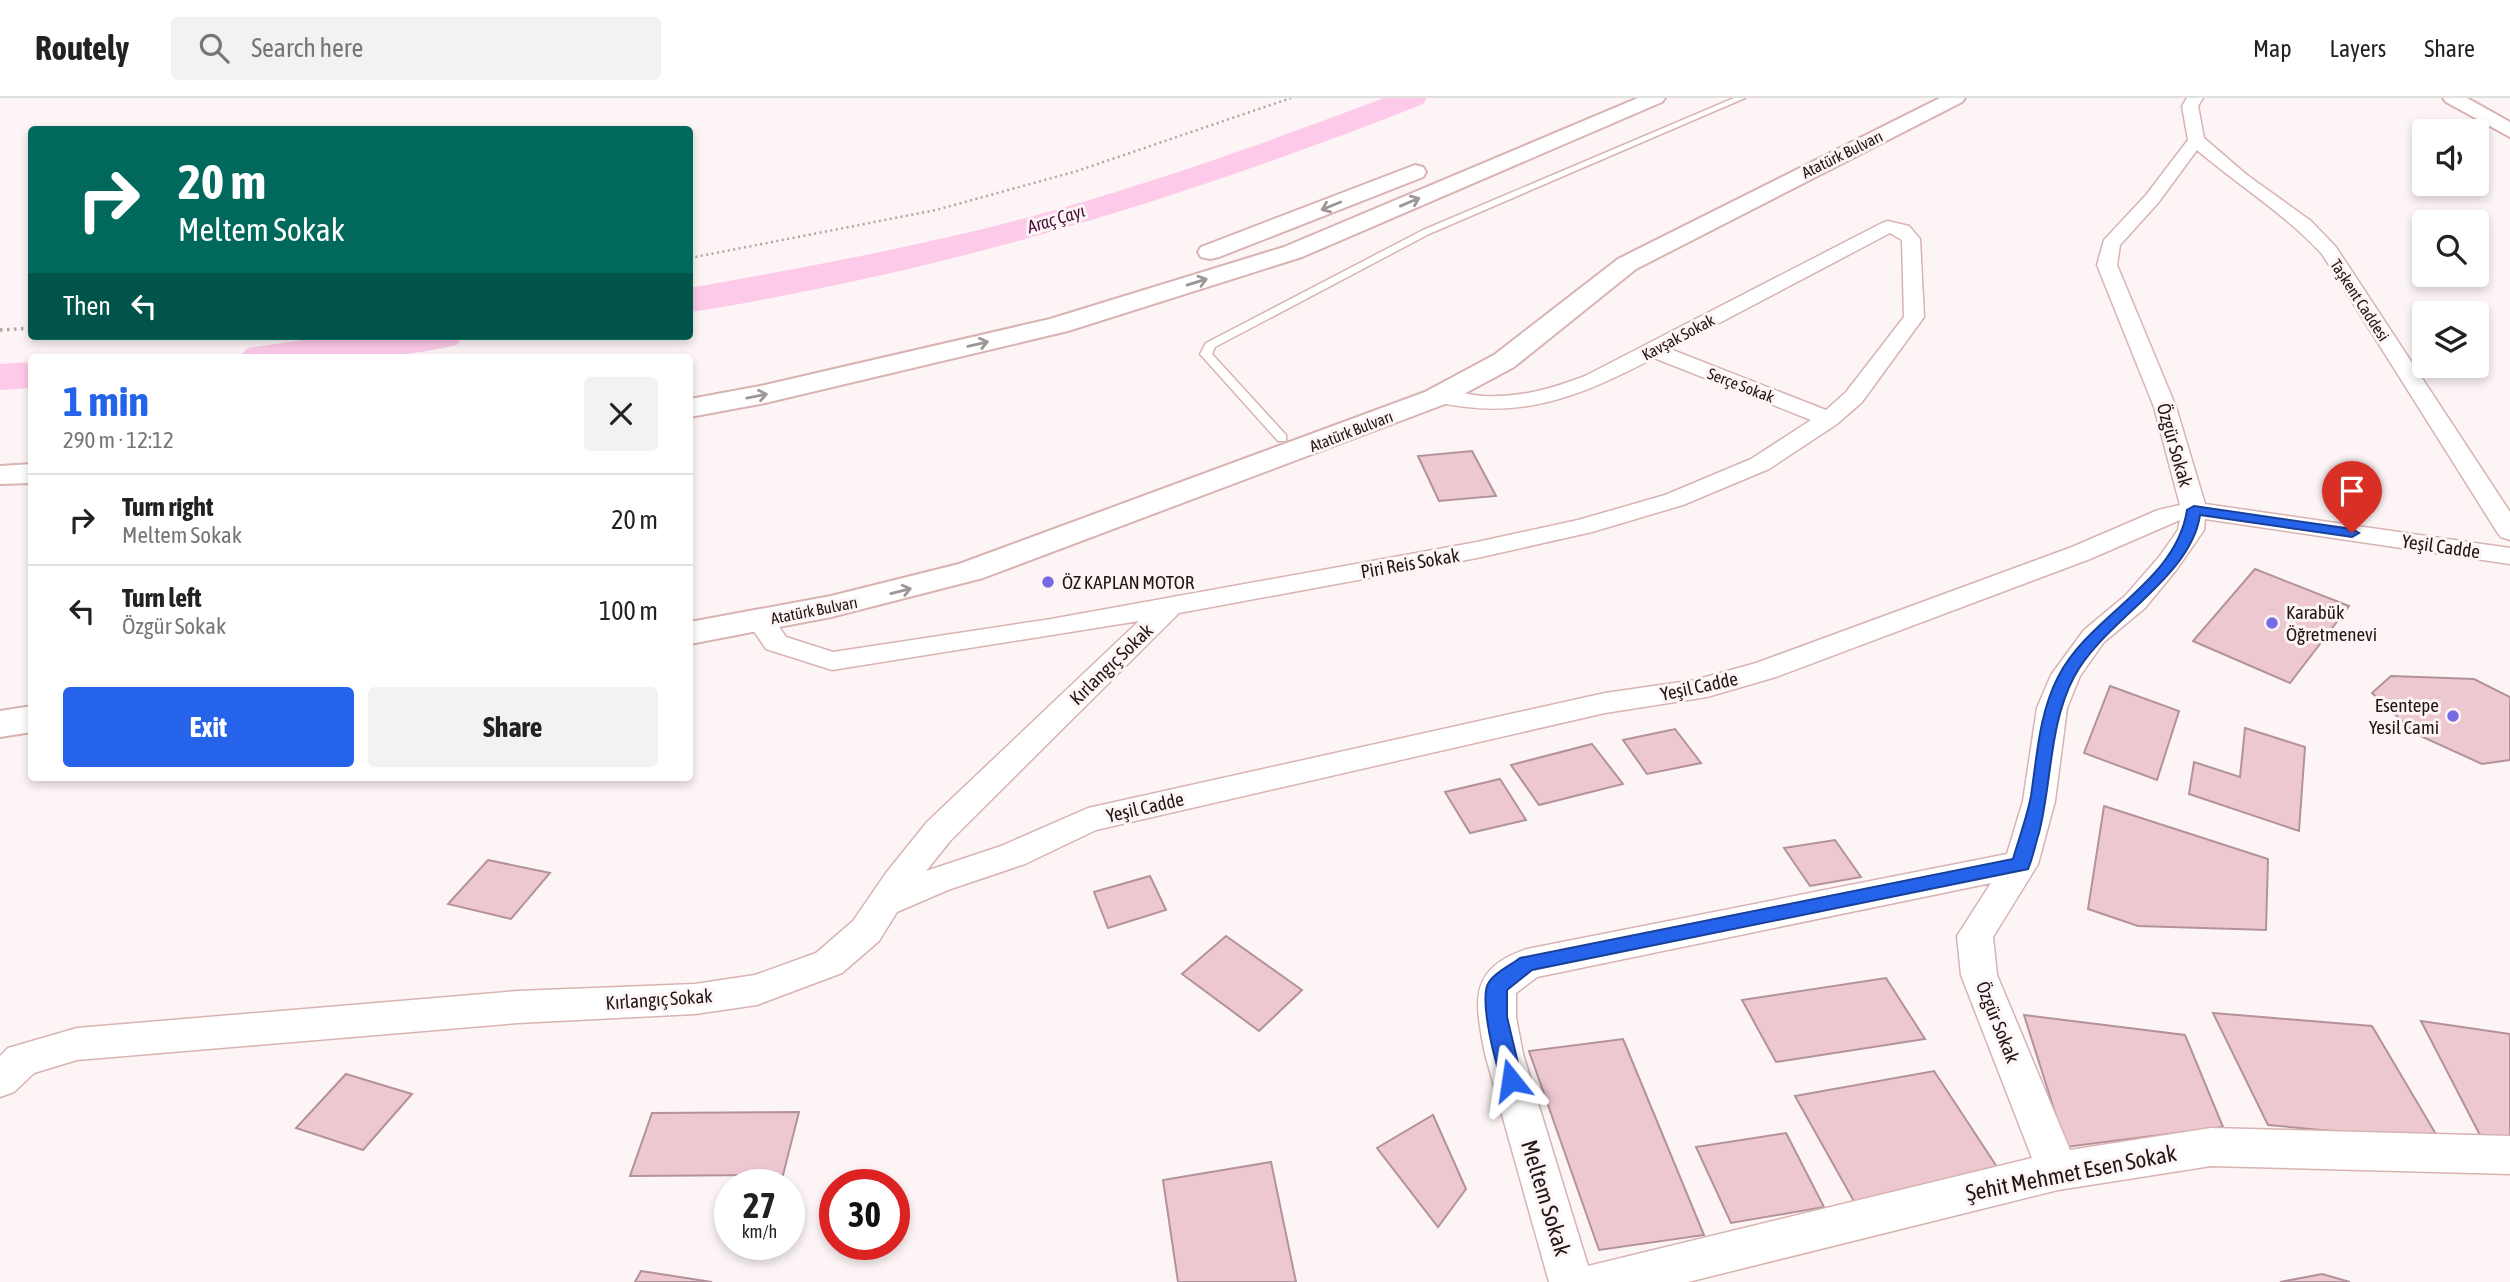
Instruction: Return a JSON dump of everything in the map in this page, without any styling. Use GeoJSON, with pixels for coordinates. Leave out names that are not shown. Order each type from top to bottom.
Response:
{"type":"FeatureCollection","features":[{"type":"Feature","properties":{"kind":"main road"},"geometry":{"type":"LineString","coordinates":[[1525,128],[1598,98]]}},
{"type":"Feature","properties":{"kind":"main road"},"geometry":{"type":"LineString","coordinates":[[693,407],[765,394],[1058,326],[1293,252],[1655,98]]}},
{"type":"Feature","properties":{"kind":"main road","name":"Atatürk Bulvarı"},"geometry":{"type":"LineString","coordinates":[[693,632],[811,588],[974,547],[1283,438],[1409,389],[1494,346],[1614,252],[1924,98]]}},
{"type":"Feature","properties":{"kind":"main road","name":"Atatürk Bulvarı"},"geometry":{"type":"LineString","coordinates":[[693,610],[760,609],[870,599],[971,570],[1441,396],[1504,361],[1627,264],[1955,98]]}},
{"type":"Feature","properties":{"kind":"main road"},"geometry":{"type":"LineString","coordinates":[[2453,98],[2510,131]]}},
{"type":"Feature","properties":{"kind":"main road"},"geometry":{"type":"LineString","coordinates":[[2482,98],[2510,114]]}},
{"type":"Feature","properties":{"kind":"main road"},"geometry":{"type":"LineString","coordinates":[[1187,259],[1236,243],[1438,162]]}},
{"type":"Feature","properties":{"kind":"main road"},"geometry":{"type":"LineString","coordinates":[[780,366],[1025,309]]}},
{"type":"Feature","properties":{"kind":"main road"},"geometry":{"type":"LineString","coordinates":[[693,384],[753,372]]}},
{"type":"Feature","properties":{"kind":"main road"},"geometry":{"type":"LineString","coordinates":[[0,475],[28,473]]}},
{"type":"Feature","properties":{"kind":"main road"},"geometry":{"type":"LineString","coordinates":[[0,498],[28,496]]}},
{"type":"Feature","properties":{"kind":"main road"},"geometry":{"type":"LineString","coordinates":[[0,724],[28,720]]}},
{"type":"Feature","properties":{"kind":"main road"},"geometry":{"type":"LineString","coordinates":[[0,748],[28,744]]}},
{"type":"Feature","properties":{"kind":"street"},"geometry":{"type":"LineString","coordinates":[[2196,98],[2190,106],[2196,140]]}},
{"type":"Feature","properties":{"kind":"street","name":"Özgür Sokak"},"geometry":{"type":"LineString","coordinates":[[2058,1171],[1979,975],[1975,936],[2021,864],[2039,801],[2052,708],[2066,675],[2094,636],[2135,602],[2168,563],[2191,530],[2194,510],[2165,407],[2107,265],[2111,244],[2152,198],[2196,140]]}},
{"type":"Feature","properties":{"kind":"street","name":"Taşkent Caddesi"},"geometry":{"type":"LineString","coordinates":[[2196,140],[2241,180],[2305,225],[2329,251],[2510,532]]}},
{"type":"Feature","properties":{"kind":"street","name":"Kavşak Sokak"},"geometry":{"type":"LineString","coordinates":[[1441,396],[1473,403],[1511,405],[1550,398],[1593,382],[1888,227],[1902,230]]}},
{"type":"Feature","properties":{"kind":"street","name":"Piri Reis Sokak"},"geometry":{"type":"LineString","coordinates":[[760,609],[776,643],[832,661],[1051,628],[1477,550],[1583,527],[1674,500],[1760,464],[1829,419],[1854,397],[1914,317],[1911,239],[1902,230]]}},
{"type":"Feature","properties":{"kind":"street","name":"Serçe Sokak"},"geometry":{"type":"LineString","coordinates":[[1653,350],[1829,419]]}},
{"type":"Feature","properties":{"kind":"street","name":"Yeşil Cadde"},"geometry":{"type":"LineString","coordinates":[[884,903],[936,881],[1013,855],[1088,820],[1605,703],[1696,690],[1766,670],[2081,554],[2167,515],[2194,510],[2510,556]]}},
{"type":"Feature","properties":{"kind":"street","name":"Kırlangıç Sokak"},"geometry":{"type":"LineString","coordinates":[[0,1080],[22,1060],[77,1044],[518,1007],[695,999],[757,990],[829,963],[866,930],[939,831],[1170,606]]}},
{"type":"Feature","properties":{"kind":"street","name":"Meltem Sokak"},"geometry":{"type":"LineString","coordinates":[[1571,1282],[1504,1054],[1497,1017],[1497,986],[1527,964],[2021,864]]}},
{"type":"Feature","properties":{"kind":"street","name":"Şehit Mehmet Esen Sokak"},"geometry":{"type":"LineString","coordinates":[[1601,1282],[2058,1171],[2211,1147],[2510,1155]]}},
{"type":"Feature","properties":{"kind":"lane"},"geometry":{"type":"LineString","coordinates":[[1283,438],[1206,354],[1210,345],[1426,232],[1741,98]]}},
{"type":"Feature","properties":{"kind":"path"},"geometry":{"type":"LineString","coordinates":[[693,257],[936,210],[1077,171],[1291,98]]}},
{"type":"Feature","properties":{"kind":"path"},"geometry":{"type":"LineString","coordinates":[[0,330],[28,328]]}},
{"type":"Feature","properties":{"kind":"building"},"geometry":{"type":"Polygon","coordinates":[[[1472,451],[1496,496],[1439,501],[1418,456],[1472,451]]]}},
{"type":"Feature","properties":{"kind":"building","name":"Karabük Öğretmenevi"},"geometry":{"type":"Polygon","coordinates":[[[2255,569],[2349,606],[2290,683],[2193,641],[2255,569]]]}},
{"type":"Feature","properties":{"kind":"building","name":"Esentepe Yesil Cami"},"geometry":{"type":"Polygon","coordinates":[[[2391,676],[2474,679],[2510,697],[2510,760],[2482,764],[2416,734],[2372,693],[2391,676]]]}},
{"type":"Feature","properties":{"kind":"building"},"geometry":{"type":"Polygon","coordinates":[[[2110,686],[2179,711],[2157,780],[2084,753],[2110,686]]]}},
{"type":"Feature","properties":{"kind":"building"},"geometry":{"type":"Polygon","coordinates":[[[2245,728],[2305,747],[2299,831],[2189,794],[2194,762],[2240,777],[2245,728]]]}},
{"type":"Feature","properties":{"kind":"building"},"geometry":{"type":"Polygon","coordinates":[[[1675,729],[1701,763],[1647,774],[1623,740],[1675,729]]]}},
{"type":"Feature","properties":{"kind":"building"},"geometry":{"type":"Polygon","coordinates":[[[1592,744],[1623,784],[1539,805],[1511,765],[1592,744]]]}},
{"type":"Feature","properties":{"kind":"building"},"geometry":{"type":"Polygon","coordinates":[[[1500,779],[1526,820],[1470,833],[1445,792],[1500,779]]]}},
{"type":"Feature","properties":{"kind":"building"},"geometry":{"type":"Polygon","coordinates":[[[2104,806],[2268,859],[2266,930],[2138,926],[2088,909],[2104,806]]]}},
{"type":"Feature","properties":{"kind":"building"},"geometry":{"type":"Polygon","coordinates":[[[1835,840],[1861,877],[1810,886],[1784,848],[1835,840]]]}},
{"type":"Feature","properties":{"kind":"building"},"geometry":{"type":"Polygon","coordinates":[[[488,860],[550,873],[511,919],[448,904],[488,860]]]}},
{"type":"Feature","properties":{"kind":"building"},"geometry":{"type":"Polygon","coordinates":[[[1150,876],[1166,910],[1108,928],[1094,892],[1150,876]]]}},
{"type":"Feature","properties":{"kind":"building"},"geometry":{"type":"Polygon","coordinates":[[[1226,936],[1302,990],[1259,1031],[1182,974],[1226,936]]]}},
{"type":"Feature","properties":{"kind":"building"},"geometry":{"type":"Polygon","coordinates":[[[1886,978],[1925,1039],[1776,1062],[1742,1000],[1886,978]]]}},
{"type":"Feature","properties":{"kind":"building"},"geometry":{"type":"Polygon","coordinates":[[[2213,1013],[2372,1026],[2440,1141],[2268,1125],[2213,1013]]]}},
{"type":"Feature","properties":{"kind":"building"},"geometry":{"type":"Polygon","coordinates":[[[2024,1015],[2185,1035],[2223,1127],[2066,1147],[2024,1015]]]}},
{"type":"Feature","properties":{"kind":"building"},"geometry":{"type":"Polygon","coordinates":[[[2421,1021],[2510,1034],[2510,1141],[2481,1137],[2421,1021]]]}},
{"type":"Feature","properties":{"kind":"building"},"geometry":{"type":"Polygon","coordinates":[[[1623,1039],[1704,1235],[1599,1250],[1529,1051],[1623,1039]]]}},
{"type":"Feature","properties":{"kind":"building"},"geometry":{"type":"Polygon","coordinates":[[[1934,1071],[2003,1176],[1856,1205],[1795,1096],[1934,1071]]]}},
{"type":"Feature","properties":{"kind":"building"},"geometry":{"type":"Polygon","coordinates":[[[346,1074],[412,1094],[363,1150],[296,1128],[346,1074]]]}},
{"type":"Feature","properties":{"kind":"building"},"geometry":{"type":"Polygon","coordinates":[[[799,1112],[785,1169],[714,1169],[714,1175],[630,1176],[652,1113],[799,1112]]]}},
{"type":"Feature","properties":{"kind":"building"},"geometry":{"type":"Polygon","coordinates":[[[1433,1115],[1466,1189],[1438,1227],[1377,1148],[1433,1115]]]}},
{"type":"Feature","properties":{"kind":"building"},"geometry":{"type":"Polygon","coordinates":[[[1786,1133],[1824,1207],[1731,1223],[1696,1147],[1786,1133]]]}},
{"type":"Feature","properties":{"kind":"building"},"geometry":{"type":"Polygon","coordinates":[[[1271,1162],[1296,1282],[1178,1282],[1163,1180],[1271,1162]]]}},
{"type":"Feature","properties":{"kind":"building"},"geometry":{"type":"Polygon","coordinates":[[[641,1271],[712,1282],[635,1282],[641,1271]]]}},
{"type":"Feature","properties":{"kind":"building"},"geometry":{"type":"Polygon","coordinates":[[[2322,1274],[2350,1282],[2280,1282],[2322,1274]]]}},
{"type":"Feature","properties":{"kind":"waterway","name":"Araç Çayı"},"geometry":{"type":"LineString","coordinates":[[693,299],[864,267],[1036,226],[1226,167],[1412,98]]}},
{"type":"Feature","properties":{"kind":"waterway","name":"Araç Çayı"},"geometry":{"type":"LineString","coordinates":[[288,354],[408,340]]}},
{"type":"Feature","properties":{"kind":"waterway","name":"Araç Çayı"},"geometry":{"type":"LineString","coordinates":[[0,377],[28,375]]}},
{"type":"Feature","properties":{"kind":"place","name":"ÖZ KAPLAN MOTOR"},"geometry":{"type":"Point","coordinates":[1048,582]}},
{"type":"Feature","properties":{"kind":"place","name":"Karabük Öğretmenevi"},"geometry":{"type":"Point","coordinates":[2272,623]}},
{"type":"Feature","properties":{"kind":"place","name":"Esentepe Yesil Cami"},"geometry":{"type":"Point","coordinates":[2453,716]}},
{"type":"Feature","properties":{"kind":"route"},"geometry":{"type":"LineString","coordinates":[[1511,1080],[1497,1017],[1497,986],[1527,964],[2021,864],[2039,801],[2052,708],[2066,675],[2094,636],[2135,602],[2168,563],[2191,530],[2194,510],[2352,533]]}}]}
